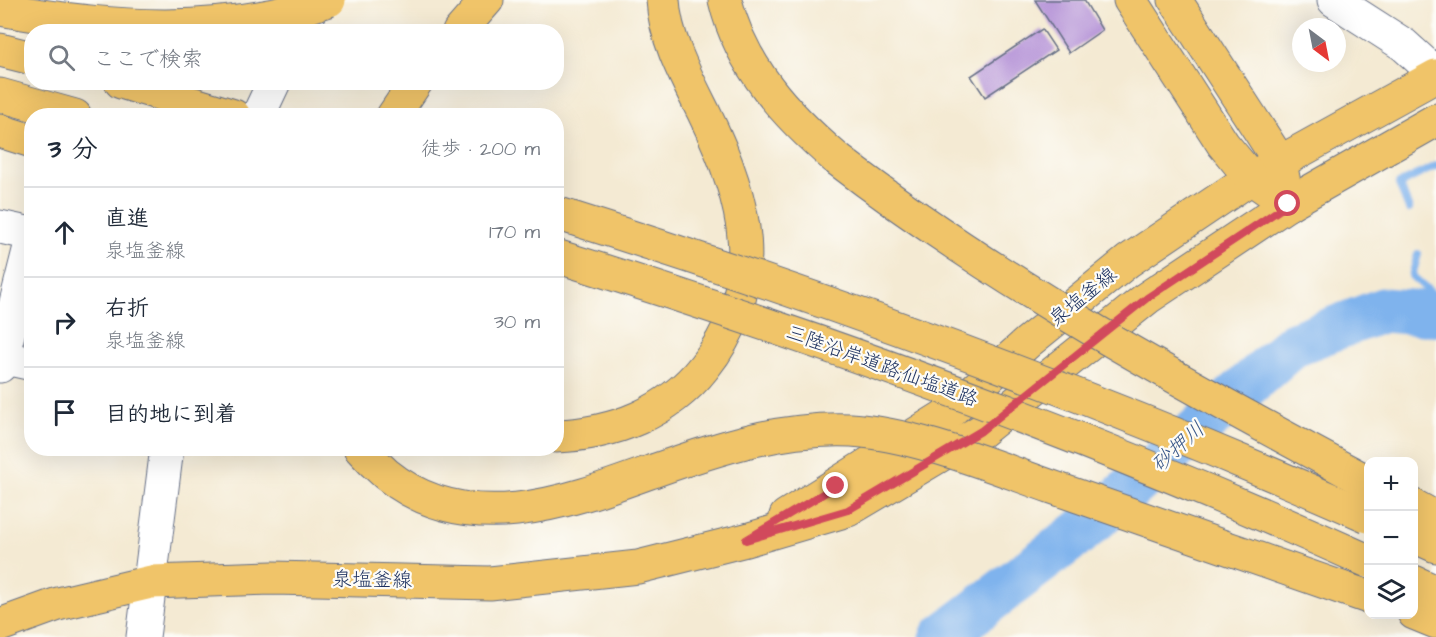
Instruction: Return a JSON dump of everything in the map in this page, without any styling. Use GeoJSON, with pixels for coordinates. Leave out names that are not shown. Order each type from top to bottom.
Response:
{"type":"FeatureCollection","features":[{"type":"Feature","properties":{"kind":"main road"},"geometry":{"type":"LineString","coordinates":[[0,9],[103,24],[200,24],[266,17],[329,0]]}},
{"type":"Feature","properties":{"kind":"main road"},"geometry":{"type":"LineString","coordinates":[[466,24],[487,0]]}},
{"type":"Feature","properties":{"kind":"main road"},"geometry":{"type":"LineString","coordinates":[[564,436],[586,435],[624,425],[663,405],[694,381],[717,351],[733,321],[742,288],[747,249],[742,214],[732,175],[674,47],[663,0]]}},
{"type":"Feature","properties":{"kind":"main road"},"geometry":{"type":"LineString","coordinates":[[725,0],[740,46],[757,76],[803,130],[837,159],[934,230],[1014,280],[1135,352],[1364,480]]}},
{"type":"Feature","properties":{"kind":"main road"},"geometry":{"type":"LineString","coordinates":[[1130,0],[1223,144],[1251,178],[1288,204]]}},
{"type":"Feature","properties":{"kind":"main road"},"geometry":{"type":"LineString","coordinates":[[1175,0],[1280,162],[1288,204]]}},
{"type":"Feature","properties":{"kind":"main road"},"geometry":{"type":"LineString","coordinates":[[0,50],[24,56]]}},
{"type":"Feature","properties":{"kind":"main road","name":"泉塩釜線"},"geometry":{"type":"LineString","coordinates":[[746,540],[945,416],[1028,342],[1128,261],[1251,178],[1436,75]]}},
{"type":"Feature","properties":{"kind":"main road"},"geometry":{"type":"LineString","coordinates":[[148,90],[207,108]]}},
{"type":"Feature","properties":{"kind":"main road"},"geometry":{"type":"LineString","coordinates":[[398,108],[411,90]]}},
{"type":"Feature","properties":{"kind":"main road"},"geometry":{"type":"LineString","coordinates":[[0,95],[46,108]]}},
{"type":"Feature","properties":{"kind":"main road","name":"泉塩釜線"},"geometry":{"type":"LineString","coordinates":[[0,625],[58,604],[151,582],[273,578],[490,583],[638,567],[746,540],[848,510],[981,431],[1147,298],[1288,204],[1436,120]]}},
{"type":"Feature","properties":{"kind":"main road"},"geometry":{"type":"LineString","coordinates":[[0,130],[24,138]]}},
{"type":"Feature","properties":{"kind":"main road","name":"三陸沿岸道路;仙塩道路"},"geometry":{"type":"LineString","coordinates":[[564,216],[867,315],[1093,401],[1364,514]]}},
{"type":"Feature","properties":{"kind":"main road","name":"三陸沿岸道路;仙塩道路"},"geometry":{"type":"LineString","coordinates":[[564,258],[672,292],[849,353],[1052,429],[1192,484],[1364,559]]}},
{"type":"Feature","properties":{"kind":"main road"},"geometry":{"type":"LineString","coordinates":[[368,456],[387,475],[420,495],[457,507],[496,511],[540,507],[583,496],[715,449],[762,436],[841,430],[893,436],[994,467],[1364,596]]}},
{"type":"Feature","properties":{"kind":"main road"},"geometry":{"type":"LineString","coordinates":[[1418,509],[1436,519]]}},
{"type":"Feature","properties":{"kind":"main road"},"geometry":{"type":"LineString","coordinates":[[1418,538],[1436,546]]}},
{"type":"Feature","properties":{"kind":"main road"},"geometry":{"type":"LineString","coordinates":[[1418,584],[1436,592]]}},
{"type":"Feature","properties":{"kind":"main road"},"geometry":{"type":"LineString","coordinates":[[1418,615],[1436,622]]}},
{"type":"Feature","properties":{"kind":"street"},"geometry":{"type":"LineString","coordinates":[[304,24],[316,0]]}},
{"type":"Feature","properties":{"kind":"street"},"geometry":{"type":"LineString","coordinates":[[1334,0],[1404,45],[1436,75]]}},
{"type":"Feature","properties":{"kind":"street"},"geometry":{"type":"LineString","coordinates":[[262,108],[270,90]]}},
{"type":"Feature","properties":{"kind":"street"},"geometry":{"type":"LineString","coordinates":[[0,227],[24,232]]}},
{"type":"Feature","properties":{"kind":"street"},"geometry":{"type":"LineString","coordinates":[[8,361],[24,280]]}},
{"type":"Feature","properties":{"kind":"street"},"geometry":{"type":"LineString","coordinates":[[142,637],[166,456]]}},
{"type":"Feature","properties":{"kind":"building"},"geometry":{"type":"Polygon","coordinates":[[[1035,0],[1084,0],[1102,30],[1069,53],[1035,0]]]}},
{"type":"Feature","properties":{"kind":"building"},"geometry":{"type":"Polygon","coordinates":[[[1042,29],[1056,50],[985,97],[971,76],[1042,29]]]}},
{"type":"Feature","properties":{"kind":"waterway"},"geometry":{"type":"LineString","coordinates":[[1409,209],[1399,184],[1436,166]]}},
{"type":"Feature","properties":{"kind":"waterway"},"geometry":{"type":"LineString","coordinates":[[1418,254],[1412,276],[1436,297]]}},
{"type":"Feature","properties":{"kind":"waterway","name":"砂押川"},"geometry":{"type":"LineString","coordinates":[[942,637],[1088,526],[1294,344],[1383,310],[1436,314]]}},
{"type":"Feature","properties":{"kind":"route"},"geometry":{"type":"LineString","coordinates":[[836,486],[746,540],[848,510],[981,431],[1147,298],[1288,204]]}}]}
